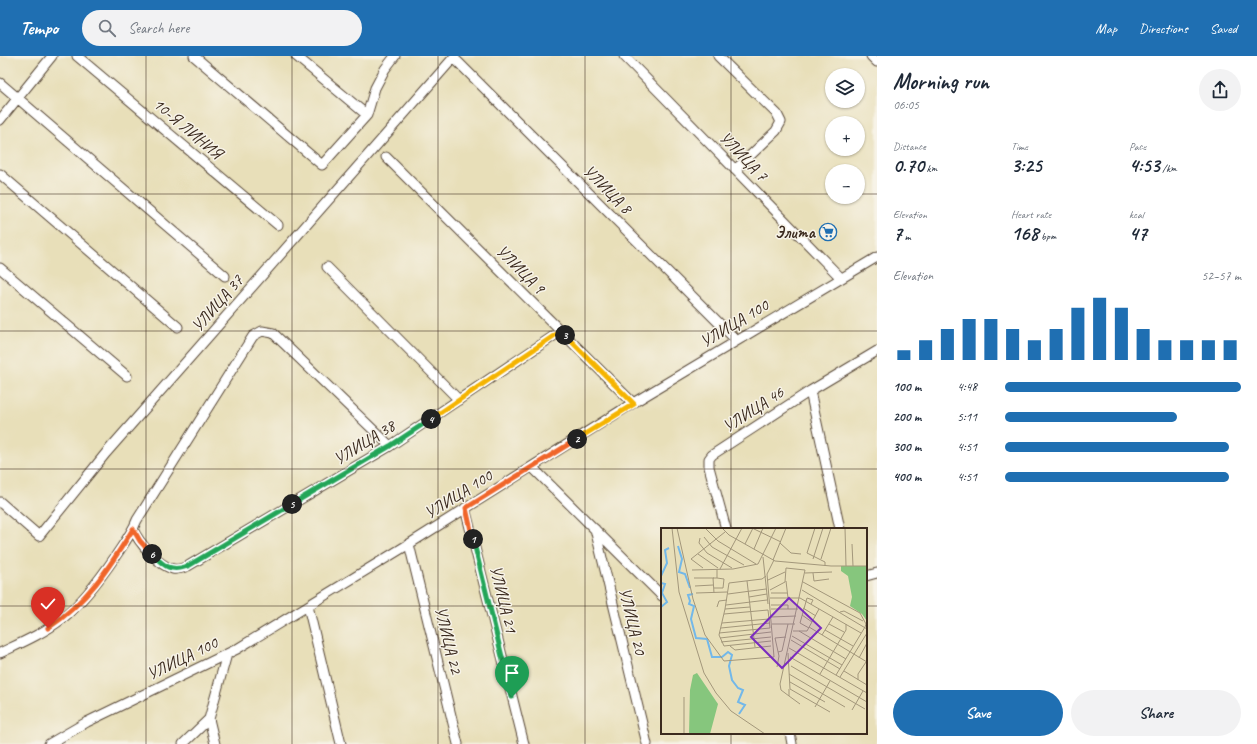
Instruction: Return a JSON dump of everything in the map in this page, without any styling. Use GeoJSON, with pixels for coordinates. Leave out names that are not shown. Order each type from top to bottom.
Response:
{"type":"FeatureCollection","features":[{"type":"Feature","properties":{"kind":"street"},"geometry":{"type":"LineString","coordinates":[[0,120],[52,56]]}},
{"type":"Feature","properties":{"kind":"street","name":"10-Я ЛИНИЯ"},"geometry":{"type":"LineString","coordinates":[[77,56],[278,225]]}},
{"type":"Feature","properties":{"kind":"street"},"geometry":{"type":"LineString","coordinates":[[194,56],[322,165],[367,115],[375,88],[385,69],[395,56]]}},
{"type":"Feature","properties":{"kind":"street"},"geometry":{"type":"LineString","coordinates":[[296,56],[367,115]]}},
{"type":"Feature","properties":{"kind":"street","name":"УЛИЦА 7"},"geometry":{"type":"LineString","coordinates":[[624,56],[841,278]]}},
{"type":"Feature","properties":{"kind":"street"},"geometry":{"type":"LineString","coordinates":[[718,56],[777,114],[781,122],[776,131],[735,170]]}},
{"type":"Feature","properties":{"kind":"street"},"geometry":{"type":"LineString","coordinates":[[871,56],[877,62]]}},
{"type":"Feature","properties":{"kind":"street","name":"УЛИЦА 8"},"geometry":{"type":"LineString","coordinates":[[456,58],[736,340]]}},
{"type":"Feature","properties":{"kind":"street","name":"УЛИЦА 37"},"geometry":{"type":"LineString","coordinates":[[0,502],[39,536],[106,453],[456,58]]}},
{"type":"Feature","properties":{"kind":"street"},"geometry":{"type":"LineString","coordinates":[[0,83],[225,276]]}},
{"type":"Feature","properties":{"kind":"street","name":"УЛИЦА 9"},"geometry":{"type":"LineString","coordinates":[[386,157],[634,404]]}},
{"type":"Feature","properties":{"kind":"street"},"geometry":{"type":"LineString","coordinates":[[0,174],[178,328]]}},
{"type":"Feature","properties":{"kind":"street","name":"УЛИЦА 100"},"geometry":{"type":"LineString","coordinates":[[49,744],[87,722],[227,654],[409,544],[736,340],[877,257]]}},
{"type":"Feature","properties":{"kind":"street"},"geometry":{"type":"LineString","coordinates":[[327,267],[459,400]]}},
{"type":"Feature","properties":{"kind":"street"},"geometry":{"type":"LineString","coordinates":[[0,268],[128,376]]}},
{"type":"Feature","properties":{"kind":"street"},"geometry":{"type":"LineString","coordinates":[[0,653],[23,642],[61,620],[101,579],[253,336],[262,331],[273,333],[390,446]]}},
{"type":"Feature","properties":{"kind":"street","name":"УЛИЦА 38"},"geometry":{"type":"LineString","coordinates":[[133,529],[140,541],[162,564],[178,570],[188,566],[390,446],[561,331]]}},
{"type":"Feature","properties":{"kind":"street","name":"УЛИЦА 46"},"geometry":{"type":"LineString","coordinates":[[726,528],[710,466],[709,459],[712,455],[810,391],[877,351]]}},
{"type":"Feature","properties":{"kind":"street"},"geometry":{"type":"LineString","coordinates":[[810,391],[840,528]]}},
{"type":"Feature","properties":{"kind":"street"},"geometry":{"type":"LineString","coordinates":[[532,467],[661,595]]}},
{"type":"Feature","properties":{"kind":"street","name":"УЛИЦА 21"},"geometry":{"type":"LineString","coordinates":[[466,508],[524,744]]}},
{"type":"Feature","properties":{"kind":"street","name":"УЛИЦА 20"},"geometry":{"type":"LineString","coordinates":[[595,529],[646,744]]}},
{"type":"Feature","properties":{"kind":"street","name":"УЛИЦА 22"},"geometry":{"type":"LineString","coordinates":[[409,544],[458,744]]}},
{"type":"Feature","properties":{"kind":"street"},"geometry":{"type":"LineString","coordinates":[[867,576],[877,573]]}},
{"type":"Feature","properties":{"kind":"street"},"geometry":{"type":"LineString","coordinates":[[308,606],[341,744]]}},
{"type":"Feature","properties":{"kind":"street"},"geometry":{"type":"LineString","coordinates":[[215,744],[209,719],[227,654]]}},
{"type":"Feature","properties":{"kind":"street"},"geometry":{"type":"LineString","coordinates":[[183,744],[209,719]]}},
{"type":"Feature","properties":{"kind":"street"},"geometry":{"type":"LineString","coordinates":[[790,734],[792,744]]}},
{"type":"Feature","properties":{"kind":"place","name":"Элита"},"geometry":{"type":"Point","coordinates":[828,232]}},
{"type":"Feature","properties":{"kind":"route"},"geometry":{"type":"LineString","coordinates":[[48,628],[61,620],[74,608],[101,579],[133,529],[140,541],[162,564],[178,570],[188,566],[390,446],[561,331],[634,404],[466,508],[512,697]]}}]}
